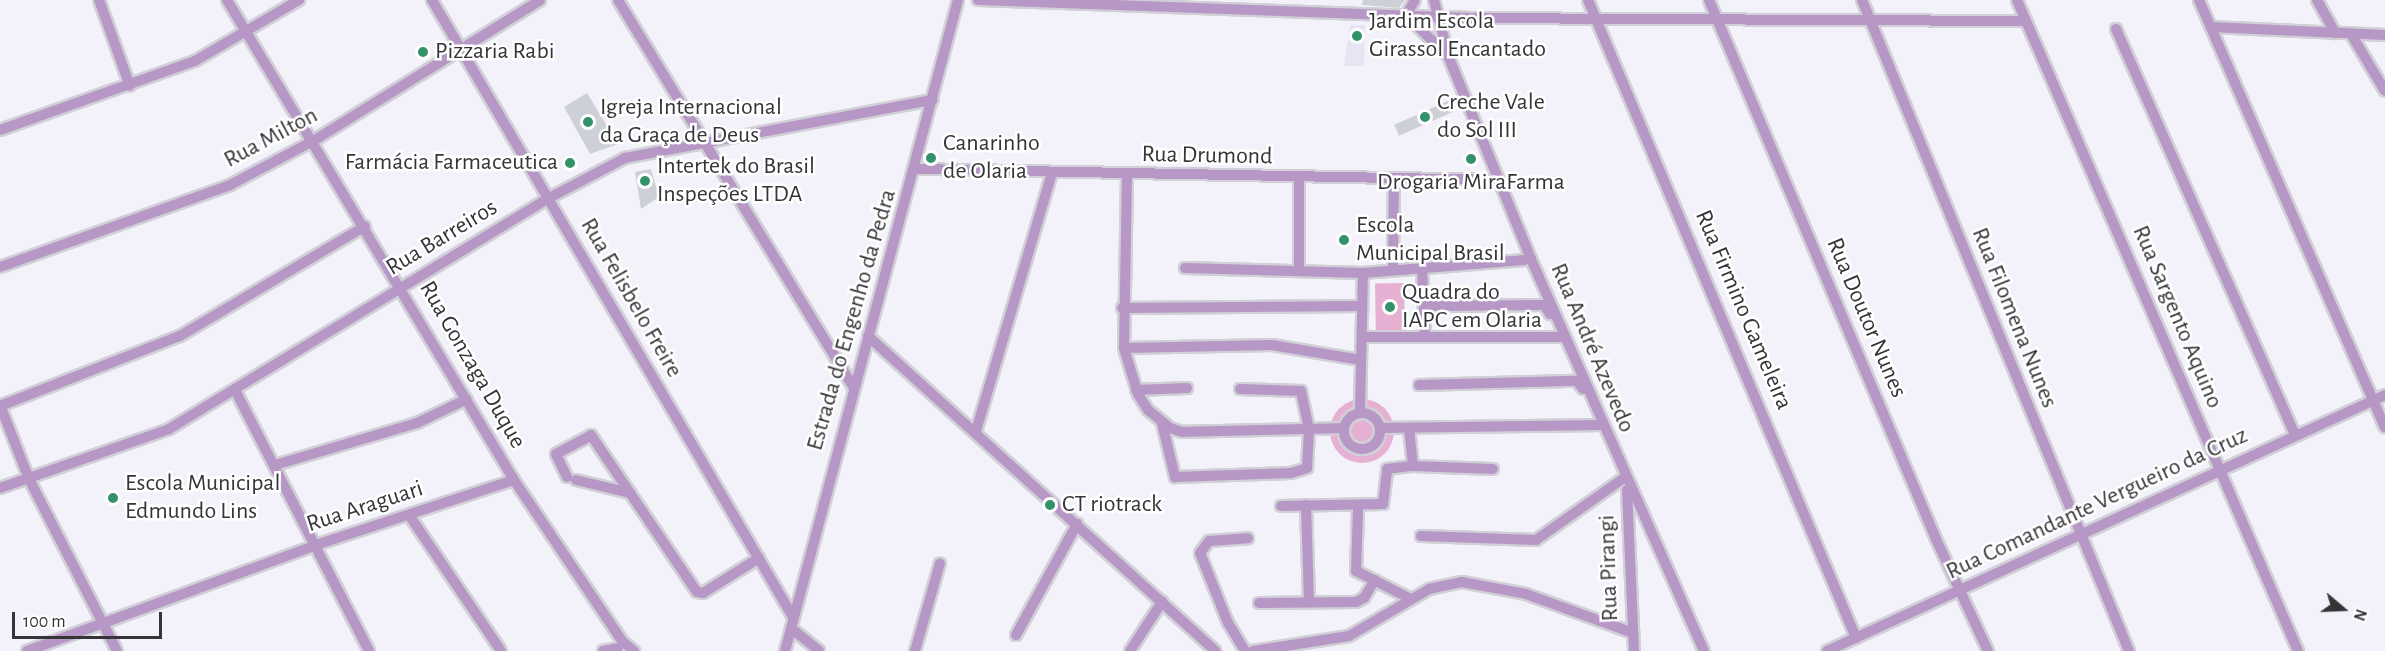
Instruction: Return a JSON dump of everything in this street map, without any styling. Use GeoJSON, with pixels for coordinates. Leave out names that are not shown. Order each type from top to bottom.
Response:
{"type":"FeatureCollection","features":[{"type":"Feature","properties":{"kind":"street"},"geometry":{"type":"LineString","coordinates":[[99,0],[130,86]]}},
{"type":"Feature","properties":{"kind":"street","name":"Rua Gonzaga Duque"},"geometry":{"type":"LineString","coordinates":[[227,0],[402,286],[514,480],[619,647],[634,651]]}},
{"type":"Feature","properties":{"kind":"street"},"geometry":{"type":"LineString","coordinates":[[0,130],[130,86],[195,61],[299,0]]}},
{"type":"Feature","properties":{"kind":"street","name":"Rua Felisbelo Freire"},"geometry":{"type":"LineString","coordinates":[[432,0],[793,617]]}},
{"type":"Feature","properties":{"kind":"street","name":"Rua Milton"},"geometry":{"type":"LineString","coordinates":[[0,267],[230,185],[314,141],[540,0]]}},
{"type":"Feature","properties":{"kind":"street"},"geometry":{"type":"LineString","coordinates":[[618,0],[854,386]]}},
{"type":"Feature","properties":{"kind":"street","name":"Estrada do Engenho da Pedra"},"geometry":{"type":"LineString","coordinates":[[785,651],[854,386],[916,169],[958,0]]}},
{"type":"Feature","properties":{"kind":"street"},"geometry":{"type":"LineString","coordinates":[[978,0],[1406,15],[1433,6],[1594,15],[1871,23],[2026,21]]}},
{"type":"Feature","properties":{"kind":"street"},"geometry":{"type":"LineString","coordinates":[[1274,0],[1281,10]]}},
{"type":"Feature","properties":{"kind":"street"},"geometry":{"type":"LineString","coordinates":[[1406,15],[1415,0]]}},
{"type":"Feature","properties":{"kind":"street","name":"Rua Firmino Gameleira"},"geometry":{"type":"LineString","coordinates":[[1588,0],[1856,638]]}},
{"type":"Feature","properties":{"kind":"street","name":"Rua Doutor Nunes"},"geometry":{"type":"LineString","coordinates":[[1709,0],[1959,591],[1988,651]]}},
{"type":"Feature","properties":{"kind":"street","name":"Rua Filomena Nunes"},"geometry":{"type":"LineString","coordinates":[[1862,0],[2129,651]]}},
{"type":"Feature","properties":{"kind":"street","name":"Rua Sargento Aquino"},"geometry":{"type":"LineString","coordinates":[[2017,0],[2298,651]]}},
{"type":"Feature","properties":{"kind":"street"},"geometry":{"type":"LineString","coordinates":[[2199,0],[2385,427]]}},
{"type":"Feature","properties":{"kind":"street"},"geometry":{"type":"LineString","coordinates":[[2317,0],[2335,33]]}},
{"type":"Feature","properties":{"kind":"street","name":"Rua André Azevedo"},"geometry":{"type":"LineString","coordinates":[[1433,6],[1449,58],[1561,337],[1599,425],[1704,651]]}},
{"type":"Feature","properties":{"kind":"street","name":"Rua André Azevedo"},"geometry":{"type":"LineString","coordinates":[[1406,15],[1449,58]]}},
{"type":"Feature","properties":{"kind":"street"},"geometry":{"type":"LineString","coordinates":[[2211,27],[2385,34]]}},
{"type":"Feature","properties":{"kind":"street"},"geometry":{"type":"LineString","coordinates":[[2116,29],[2295,435]]}},
{"type":"Feature","properties":{"kind":"street"},"geometry":{"type":"LineString","coordinates":[[2351,34],[2385,91]]}},
{"type":"Feature","properties":{"kind":"street","name":"Rua Barreiros"},"geometry":{"type":"LineString","coordinates":[[0,488],[137,444],[235,390],[549,198],[625,158],[706,145],[933,100]]}},
{"type":"Feature","properties":{"kind":"street","name":"Rua Drumond"},"geometry":{"type":"LineString","coordinates":[[916,169],[1127,176],[1498,180]]}},
{"type":"Feature","properties":{"kind":"street"},"geometry":{"type":"LineString","coordinates":[[976,431],[1052,173]]}},
{"type":"Feature","properties":{"kind":"street"},"geometry":{"type":"LineString","coordinates":[[1127,176],[1122,308],[1124,348],[1136,390],[1162,423],[1172,475],[1188,479],[1307,468],[1309,429],[1301,391],[1240,389]]}},
{"type":"Feature","properties":{"kind":"street"},"geometry":{"type":"LineString","coordinates":[[1299,178],[1299,271]]}},
{"type":"Feature","properties":{"kind":"street"},"geometry":{"type":"LineString","coordinates":[[1393,270],[1394,178]]}},
{"type":"Feature","properties":{"kind":"street"},"geometry":{"type":"LineString","coordinates":[[117,651],[28,479],[0,405],[180,336],[365,226]]}},
{"type":"Feature","properties":{"kind":"street"},"geometry":{"type":"LineString","coordinates":[[1185,268],[1363,273],[1524,260]]}},
{"type":"Feature","properties":{"kind":"street"},"geometry":{"type":"LineString","coordinates":[[1422,268],[1425,336]]}},
{"type":"Feature","properties":{"kind":"street"},"geometry":{"type":"LineString","coordinates":[[1162,423],[1195,433],[1344,428],[1360,413],[1363,273]]}},
{"type":"Feature","properties":{"kind":"street"},"geometry":{"type":"LineString","coordinates":[[1362,337],[1561,337],[1544,305],[1424,306]]}},
{"type":"Feature","properties":{"kind":"street"},"geometry":{"type":"LineString","coordinates":[[1122,308],[1362,306]]}},
{"type":"Feature","properties":{"kind":"street"},"geometry":{"type":"LineString","coordinates":[[868,336],[976,431],[1216,651]]}},
{"type":"Feature","properties":{"kind":"street"},"geometry":{"type":"LineString","coordinates":[[1124,348],[1272,345],[1361,360]]}},
{"type":"Feature","properties":{"kind":"street"},"geometry":{"type":"LineString","coordinates":[[1380,428],[1599,425],[1577,381],[1419,385]]}},
{"type":"Feature","properties":{"kind":"street"},"geometry":{"type":"LineString","coordinates":[[1136,390],[1187,388]]}},
{"type":"Feature","properties":{"kind":"street"},"geometry":{"type":"LineString","coordinates":[[235,390],[369,651]]}},
{"type":"Feature","properties":{"kind":"street","name":"Rua Comandante Vergueiro da Cruz"},"geometry":{"type":"LineString","coordinates":[[1827,651],[2385,395]]}},
{"type":"Feature","properties":{"kind":"street"},"geometry":{"type":"LineString","coordinates":[[275,465],[425,421],[467,399]]}},
{"type":"Feature","properties":{"kind":"street"},"geometry":{"type":"LineString","coordinates":[[1344,428],[1348,444],[1362,450],[1378,440],[1380,428],[1372,416],[1360,413]]}},
{"type":"Feature","properties":{"kind":"street"},"geometry":{"type":"LineString","coordinates":[[1409,428],[1413,466]]}},
{"type":"Feature","properties":{"kind":"street"},"geometry":{"type":"LineString","coordinates":[[630,493],[572,479],[556,454],[588,434],[630,493],[697,592],[703,593],[759,558]]}},
{"type":"Feature","properties":{"kind":"street"},"geometry":{"type":"LineString","coordinates":[[1281,506],[1383,504],[1387,469],[1413,466],[1493,469]]}},
{"type":"Feature","properties":{"kind":"street","name":"Rua Araguari"},"geometry":{"type":"LineString","coordinates":[[27,651],[316,545],[514,480]]}},
{"type":"Feature","properties":{"kind":"street"},"geometry":{"type":"LineString","coordinates":[[1420,536],[1536,540],[1625,480]]}},
{"type":"Feature","properties":{"kind":"street","name":"Rua Pirangi"},"geometry":{"type":"LineString","coordinates":[[1625,480],[1634,651]]}},
{"type":"Feature","properties":{"kind":"street"},"geometry":{"type":"LineString","coordinates":[[1306,504],[1309,602]]}},
{"type":"Feature","properties":{"kind":"street"},"geometry":{"type":"LineString","coordinates":[[1358,509],[1356,572],[1411,598]]}},
{"type":"Feature","properties":{"kind":"street"},"geometry":{"type":"LineString","coordinates":[[409,514],[501,651]]}},
{"type":"Feature","properties":{"kind":"street"},"geometry":{"type":"LineString","coordinates":[[1016,635],[1077,524]]}},
{"type":"Feature","properties":{"kind":"street"},"geometry":{"type":"LineString","coordinates":[[1245,651],[1228,623],[1200,553],[1209,541],[1248,538]]}},
{"type":"Feature","properties":{"kind":"street"},"geometry":{"type":"LineString","coordinates":[[915,651],[940,563]]}},
{"type":"Feature","properties":{"kind":"street"},"geometry":{"type":"LineString","coordinates":[[1259,603],[1360,601],[1375,580]]}},
{"type":"Feature","properties":{"kind":"street"},"geometry":{"type":"LineString","coordinates":[[1253,651],[1349,636],[1411,598],[1448,583],[1481,584],[1633,633]]}},
{"type":"Feature","properties":{"kind":"street"},"geometry":{"type":"LineString","coordinates":[[1130,651],[1162,602]]}},
{"type":"Feature","properties":{"kind":"street"},"geometry":{"type":"LineString","coordinates":[[791,628],[819,651]]}},
{"type":"Feature","properties":{"kind":"street"},"geometry":{"type":"LineString","coordinates":[[603,651],[619,647]]}},
{"type":"Feature","properties":{"kind":"shaded area","name":"Jardim Escola Girassol Encantado"},"geometry":{"type":"Polygon","coordinates":[[[1350,25],[1365,25],[1364,66],[1344,66],[1350,25]]]}},
{"type":"Feature","properties":{"kind":"shaded area","name":"Quadra do IAPC em Olaria"},"geometry":{"type":"Polygon","coordinates":[[[1404,283],[1405,330],[1376,330],[1375,284],[1404,283]]]}},
{"type":"Feature","properties":{"kind":"shaded area"},"geometry":{"type":"Polygon","coordinates":[[[1362,399],[1380,405],[1388,413],[1394,431],[1388,449],[1380,457],[1362,463],[1344,457],[1336,449],[1330,431],[1336,413],[1344,405],[1362,399]]]}},
{"type":"Feature","properties":{"kind":"building"},"geometry":{"type":"Polygon","coordinates":[[[1363,0],[1405,0],[1399,8],[1362,5],[1363,0]]]}},
{"type":"Feature","properties":{"kind":"building","name":"Igreja Internacional da Graça de Deus"},"geometry":{"type":"Polygon","coordinates":[[[587,93],[618,144],[590,154],[564,107],[587,93]]]}},
{"type":"Feature","properties":{"kind":"building","name":"Creche Vale do Sol III"},"geometry":{"type":"Polygon","coordinates":[[[1450,100],[1455,111],[1399,136],[1394,125],[1450,100]]]}},
{"type":"Feature","properties":{"kind":"building","name":"Intertek do Brasil Inspeções LTDA"},"geometry":{"type":"Polygon","coordinates":[[[651,169],[659,197],[641,209],[635,172],[651,169]]]}},
{"type":"Feature","properties":{"kind":"place","name":"Jardim Escola Girassol Encantado"},"geometry":{"type":"Point","coordinates":[1357,36]}},
{"type":"Feature","properties":{"kind":"place","name":"Pizzaria Rabi"},"geometry":{"type":"Point","coordinates":[423,52]}},
{"type":"Feature","properties":{"kind":"place","name":"Creche Vale do Sol III"},"geometry":{"type":"Point","coordinates":[1425,117]}},
{"type":"Feature","properties":{"kind":"place","name":"Igreja Internacional da Graça de Deus"},"geometry":{"type":"Point","coordinates":[588,122]}},
{"type":"Feature","properties":{"kind":"place","name":"Canarinho de Olaria"},"geometry":{"type":"Point","coordinates":[931,158]}},
{"type":"Feature","properties":{"kind":"place","name":"Drogaria MiraFarma"},"geometry":{"type":"Point","coordinates":[1471,159]}},
{"type":"Feature","properties":{"kind":"place","name":"Farmácia Farmaceutica"},"geometry":{"type":"Point","coordinates":[570,163]}},
{"type":"Feature","properties":{"kind":"place","name":"Intertek do Brasil Inspeções LTDA"},"geometry":{"type":"Point","coordinates":[645,181]}},
{"type":"Feature","properties":{"kind":"place","name":"Escola Municipal Brasil"},"geometry":{"type":"Point","coordinates":[1344,240]}},
{"type":"Feature","properties":{"kind":"place","name":"Quadra do IAPC em Olaria"},"geometry":{"type":"Point","coordinates":[1390,307]}},
{"type":"Feature","properties":{"kind":"place","name":"Escola Municipal Edmundo Lins"},"geometry":{"type":"Point","coordinates":[113,498]}},
{"type":"Feature","properties":{"kind":"place","name":"CT riotrack"},"geometry":{"type":"Point","coordinates":[1050,505]}}]}
